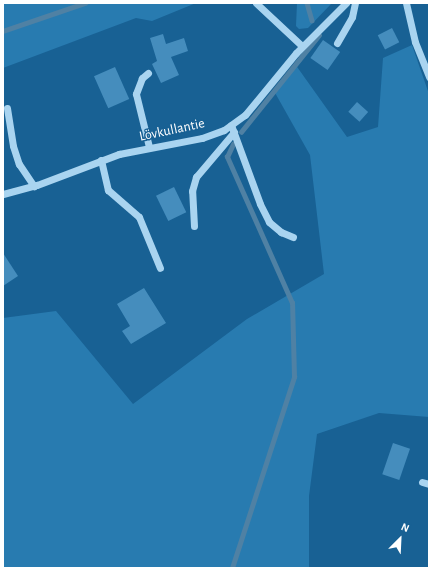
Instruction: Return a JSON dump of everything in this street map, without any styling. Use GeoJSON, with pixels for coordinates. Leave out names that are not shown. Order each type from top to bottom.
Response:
{"type":"FeatureCollection","features":[{"type":"Feature","properties":{"kind":"street"},"geometry":{"type":"LineString","coordinates":[[256,3],[302,46]]}},
{"type":"Feature","properties":{"kind":"street","name":"Lövkullantie"},"geometry":{"type":"LineString","coordinates":[[3,194],[34,186],[101,160],[149,147],[202,138],[232,128],[245,115],[302,46],[346,3]]}},
{"type":"Feature","properties":{"kind":"street"},"geometry":{"type":"LineString","coordinates":[[337,43],[352,17],[355,3]]}},
{"type":"Feature","properties":{"kind":"street"},"geometry":{"type":"LineString","coordinates":[[406,3],[415,42],[429,77]]}},
{"type":"Feature","properties":{"kind":"street"},"geometry":{"type":"LineString","coordinates":[[148,73],[142,78],[136,94],[149,147]]}},
{"type":"Feature","properties":{"kind":"street"},"geometry":{"type":"LineString","coordinates":[[7,108],[13,146],[19,164],[34,186]]}},
{"type":"Feature","properties":{"kind":"street"},"geometry":{"type":"LineString","coordinates":[[194,226],[192,191],[196,177],[232,128]]}},
{"type":"Feature","properties":{"kind":"street"},"geometry":{"type":"LineString","coordinates":[[232,128],[260,204],[269,222],[281,232],[293,237]]}},
{"type":"Feature","properties":{"kind":"street"},"geometry":{"type":"LineString","coordinates":[[101,160],[108,190],[139,217],[160,268]]}},
{"type":"Feature","properties":{"kind":"shaded area"},"geometry":{"type":"Polygon","coordinates":[[[3,3],[196,3],[152,21],[136,18],[3,68],[3,3]]]}},
{"type":"Feature","properties":{"kind":"shaded area"},"geometry":{"type":"Polygon","coordinates":[[[297,3],[332,3],[308,28],[299,29],[296,26],[297,3]]]}},
{"type":"Feature","properties":{"kind":"shaded area"},"geometry":{"type":"Polygon","coordinates":[[[412,45],[429,94],[429,417],[379,413],[317,434],[309,496],[309,568],[3,568],[3,318],[56,311],[133,404],[247,319],[324,274],[310,155],[274,91],[295,64],[347,137],[378,127],[383,58],[412,45]]]}},
{"type":"Feature","properties":{"kind":"building"},"geometry":{"type":"Polygon","coordinates":[[[392,28],[399,42],[385,50],[378,35],[392,28]]]}},
{"type":"Feature","properties":{"kind":"building"},"geometry":{"type":"Polygon","coordinates":[[[163,34],[166,44],[184,38],[188,51],[171,57],[179,75],[161,83],[152,64],[157,61],[150,38],[163,34]]]}},
{"type":"Feature","properties":{"kind":"building"},"geometry":{"type":"Polygon","coordinates":[[[323,40],[340,52],[328,70],[310,58],[323,40]]]}},
{"type":"Feature","properties":{"kind":"building"},"geometry":{"type":"Polygon","coordinates":[[[115,67],[129,99],[108,108],[94,76],[115,67]]]}},
{"type":"Feature","properties":{"kind":"building"},"geometry":{"type":"Polygon","coordinates":[[[357,102],[368,112],[359,122],[348,112],[357,102]]]}},
{"type":"Feature","properties":{"kind":"building"},"geometry":{"type":"Polygon","coordinates":[[[174,187],[186,212],[168,221],[156,196],[174,187]]]}},
{"type":"Feature","properties":{"kind":"building"},"geometry":{"type":"Polygon","coordinates":[[[3,253],[18,276],[3,286],[3,253]]]}},
{"type":"Feature","properties":{"kind":"building"},"geometry":{"type":"Polygon","coordinates":[[[144,288],[166,323],[131,344],[122,331],[130,326],[117,304],[144,288]]]}},
{"type":"Feature","properties":{"kind":"building"},"geometry":{"type":"Polygon","coordinates":[[[393,443],[410,449],[399,480],[382,474],[393,443]]]}},
{"type":"Feature","properties":{"kind":"waterway"},"geometry":{"type":"LineString","coordinates":[[3,31],[85,3]]}},
{"type":"Feature","properties":{"kind":"waterway"},"geometry":{"type":"LineString","coordinates":[[307,3],[312,20]]}},
{"type":"Feature","properties":{"kind":"waterway"},"geometry":{"type":"LineString","coordinates":[[241,132],[319,35]]}},
{"type":"Feature","properties":{"kind":"waterway"},"geometry":{"type":"LineString","coordinates":[[232,568],[294,377],[292,303],[227,157],[233,144]]}}]}
